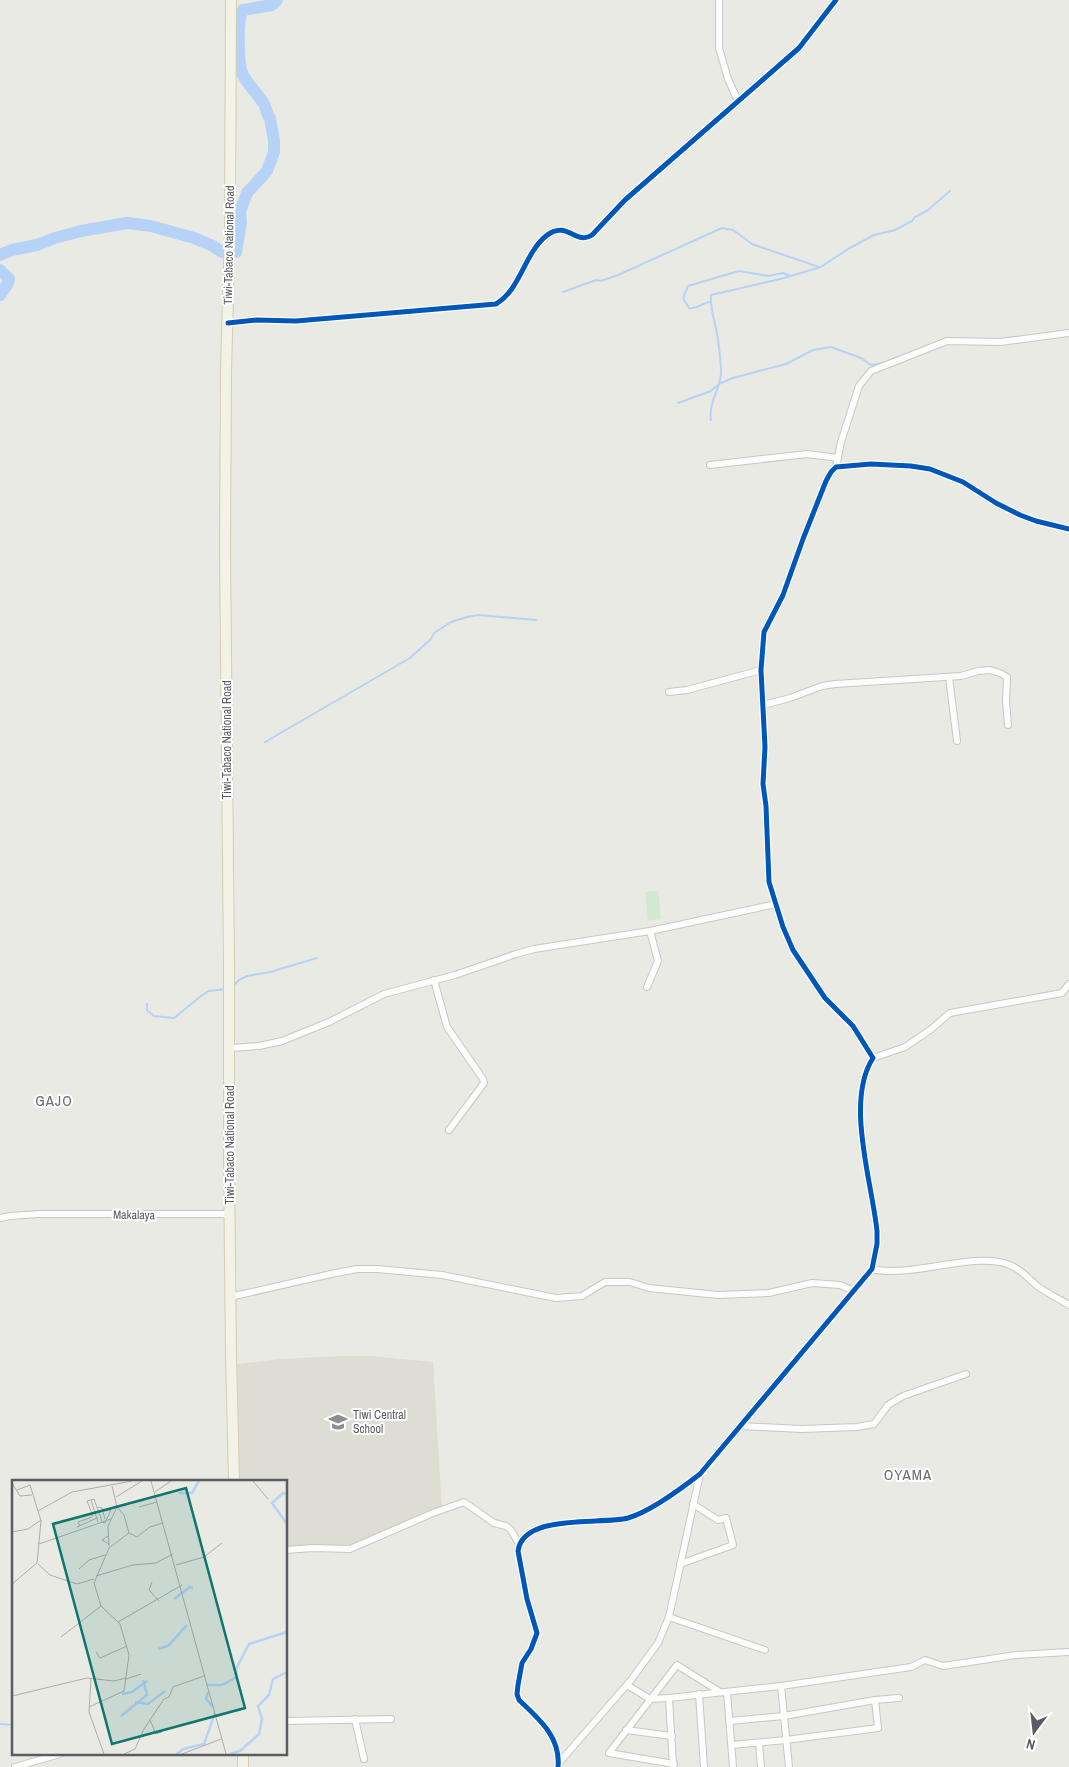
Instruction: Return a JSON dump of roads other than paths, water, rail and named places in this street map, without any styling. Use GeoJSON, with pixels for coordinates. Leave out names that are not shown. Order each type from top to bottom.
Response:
{"type":"FeatureCollection","features":[{"type":"Feature","properties":{"kind":"main road","name":"Tiwi-Tabaco National Road"},"geometry":{"type":"LineString","coordinates":[[231,0],[225,549],[230,1048],[230,1297],[234,1480]]}},
{"type":"Feature","properties":{"kind":"main road"},"geometry":{"type":"LineString","coordinates":[[243,1754],[243,1767]]}},
{"type":"Feature","properties":{"kind":"street"},"geometry":{"type":"LineString","coordinates":[[719,0],[719,48],[728,79],[738,100]]}},
{"type":"Feature","properties":{"kind":"street"},"geometry":{"type":"LineString","coordinates":[[228,323],[257,320],[296,321],[496,304],[508,295],[536,248],[547,235],[563,230],[582,239],[587,239],[592,235],[625,200],[799,48],[836,0]]}},
{"type":"Feature","properties":{"kind":"street"},"geometry":{"type":"LineString","coordinates":[[836,467],[841,442],[859,386],[871,371],[948,341],[1000,342],[1069,333]]}},
{"type":"Feature","properties":{"kind":"street"},"geometry":{"type":"LineString","coordinates":[[710,465],[807,454],[838,458]]}},
{"type":"Feature","properties":{"kind":"street"},"geometry":{"type":"LineString","coordinates":[[873,1058],[853,1026],[825,998],[793,950],[769,882],[766,806],[763,784],[765,753],[761,670],[764,632],[786,589],[803,539],[830,472],[836,467],[871,464],[930,469],[963,482],[996,503],[1020,515],[1069,529]]}},
{"type":"Feature","properties":{"kind":"street"},"geometry":{"type":"LineString","coordinates":[[669,692],[687,690],[761,670]]}},
{"type":"Feature","properties":{"kind":"street"},"geometry":{"type":"LineString","coordinates":[[763,705],[829,685],[961,676],[990,670],[1007,677],[1008,726]]}},
{"type":"Feature","properties":{"kind":"street"},"geometry":{"type":"LineString","coordinates":[[949,676],[957,742]]}},
{"type":"Feature","properties":{"kind":"street"},"geometry":{"type":"LineString","coordinates":[[230,1048],[258,1046],[282,1041],[329,1022],[384,994],[455,975],[534,949],[650,931],[776,904]]}},
{"type":"Feature","properties":{"kind":"street"},"geometry":{"type":"LineString","coordinates":[[647,987],[658,961],[650,931]]}},
{"type":"Feature","properties":{"kind":"street"},"geometry":{"type":"LineString","coordinates":[[434,980],[446,1027],[484,1083],[449,1130]]}},
{"type":"Feature","properties":{"kind":"street"},"geometry":{"type":"LineString","coordinates":[[558,1766],[553,1736],[519,1700],[517,1694],[522,1663],[531,1649],[537,1633],[518,1552],[519,1544],[532,1532],[549,1526],[570,1522],[628,1518],[651,1507],[700,1474],[872,1269],[877,1244],[877,1231],[860,1119],[862,1082],[866,1069],[873,1058],[905,1047],[930,1030],[950,1013],[1062,994],[1069,984]]}},
{"type":"Feature","properties":{"kind":"street","name":"Makalaya"},"geometry":{"type":"LineString","coordinates":[[0,1218],[39,1214],[230,1214]]}},
{"type":"Feature","properties":{"kind":"street"},"geometry":{"type":"LineString","coordinates":[[872,1269],[910,1271],[972,1261],[994,1261],[1012,1266],[1039,1287],[1069,1305]]}},
{"type":"Feature","properties":{"kind":"street"},"geometry":{"type":"LineString","coordinates":[[230,1297],[357,1269],[442,1275],[556,1298],[582,1296],[605,1282],[630,1282],[649,1288],[718,1295],[769,1293],[812,1283],[840,1285],[854,1291]]}},
{"type":"Feature","properties":{"kind":"street"},"geometry":{"type":"LineString","coordinates":[[741,1426],[802,1429],[857,1427],[874,1424],[888,1405],[903,1396],[966,1374]]}},
{"type":"Feature","properties":{"kind":"street"},"geometry":{"type":"LineString","coordinates":[[558,1766],[627,1685],[658,1643],[669,1617],[700,1474]]}},
{"type":"Feature","properties":{"kind":"street"},"geometry":{"type":"LineString","coordinates":[[288,1550],[350,1549],[433,1513],[464,1502],[494,1523],[506,1526],[511,1530],[519,1544]]}},
{"type":"Feature","properties":{"kind":"street"},"geometry":{"type":"LineString","coordinates":[[680,1564],[733,1545],[726,1518],[718,1520],[693,1504]]}},
{"type":"Feature","properties":{"kind":"street"},"geometry":{"type":"LineString","coordinates":[[669,1617],[765,1650]]}},
{"type":"Feature","properties":{"kind":"street"},"geometry":{"type":"LineString","coordinates":[[627,1685],[650,1699],[669,1698],[782,1686],[911,1667],[925,1660],[942,1666],[1016,1655],[1069,1652]]}},
{"type":"Feature","properties":{"kind":"street"},"geometry":{"type":"LineString","coordinates":[[669,1698],[674,1765],[610,1753],[677,1664],[720,1692]]}},
{"type":"Feature","properties":{"kind":"street"},"geometry":{"type":"LineString","coordinates":[[782,1686],[789,1767]]}},
{"type":"Feature","properties":{"kind":"street"},"geometry":{"type":"LineString","coordinates":[[727,1692],[733,1767]]}},
{"type":"Feature","properties":{"kind":"street"},"geometry":{"type":"LineString","coordinates":[[699,1694],[704,1767]]}},
{"type":"Feature","properties":{"kind":"street"},"geometry":{"type":"LineString","coordinates":[[730,1722],[784,1716],[875,1700],[899,1698]]}},
{"type":"Feature","properties":{"kind":"street"},"geometry":{"type":"LineString","coordinates":[[732,1745],[878,1728],[875,1700]]}},
{"type":"Feature","properties":{"kind":"street"},"geometry":{"type":"LineString","coordinates":[[355,1719],[364,1759]]}},
{"type":"Feature","properties":{"kind":"street"},"geometry":{"type":"LineString","coordinates":[[288,1720],[391,1719]]}},
{"type":"Feature","properties":{"kind":"street"},"geometry":{"type":"LineString","coordinates":[[626,1730],[672,1736]]}},
{"type":"Feature","properties":{"kind":"street"},"geometry":{"type":"LineString","coordinates":[[759,1743],[761,1767]]}},
{"type":"Feature","properties":{"kind":"street"},"geometry":{"type":"LineString","coordinates":[[15,1767],[60,1754]]}},
{"type":"Feature","properties":{"kind":"waterway"},"geometry":{"type":"LineString","coordinates":[[0,255],[81,231],[127,223],[151,226],[194,238],[222,252],[236,252],[241,223],[240,212],[245,198],[247,193],[267,171],[274,152],[270,118],[264,104],[245,79],[241,70],[239,42],[241,15],[243,10],[272,5],[277,0]]}},
{"type":"Feature","properties":{"kind":"waterway"},"geometry":{"type":"LineString","coordinates":[[711,420],[712,406],[721,375],[719,344],[711,295],[784,278],[821,267],[874,235],[895,230],[912,221],[950,191]]}},
{"type":"Feature","properties":{"kind":"waterway"},"geometry":{"type":"LineString","coordinates":[[563,292],[596,280],[601,281],[618,275],[722,228],[733,230],[752,244],[819,267]]}},
{"type":"Feature","properties":{"kind":"waterway"},"geometry":{"type":"LineString","coordinates":[[0,270],[9,279],[0,295]]}},
{"type":"Feature","properties":{"kind":"waterway"},"geometry":{"type":"LineString","coordinates":[[711,302],[695,308],[689,308],[683,298],[688,286],[739,271],[768,276],[783,273],[790,276]]}},
{"type":"Feature","properties":{"kind":"waterway"},"geometry":{"type":"LineString","coordinates":[[678,403],[711,391],[719,384],[733,378],[786,364],[813,350],[831,347],[861,358],[871,365],[883,363]]}},
{"type":"Feature","properties":{"kind":"waterway"},"geometry":{"type":"LineString","coordinates":[[888,361],[897,357]]}},
{"type":"Feature","properties":{"kind":"waterway"},"geometry":{"type":"LineString","coordinates":[[265,742],[410,658],[431,639],[434,633],[451,622],[478,615],[536,620]]}},
{"type":"Feature","properties":{"kind":"waterway"},"geometry":{"type":"LineString","coordinates":[[232,987],[239,980],[247,976],[270,972],[317,958]]}},
{"type":"Feature","properties":{"kind":"waterway"},"geometry":{"type":"LineString","coordinates":[[147,1004],[147,1010],[154,1016],[174,1018],[209,991],[225,989]]}},
{"type":"Feature","properties":{"kind":"waterway"},"geometry":{"type":"LineString","coordinates":[[0,1724],[12,1725]]}},
{"type":"Feature","properties":{"kind":"place","name":"Tiwi Central School"},"geometry":{"type":"Point","coordinates":[338,1422]}},
{"type":"Feature","properties":{"kind":"district","name":"GAJO"},"geometry":{"type":"Point","coordinates":[54,1100]}},
{"type":"Feature","properties":{"kind":"district","name":"OYAMA"},"geometry":{"type":"Point","coordinates":[908,1474]}}]}
